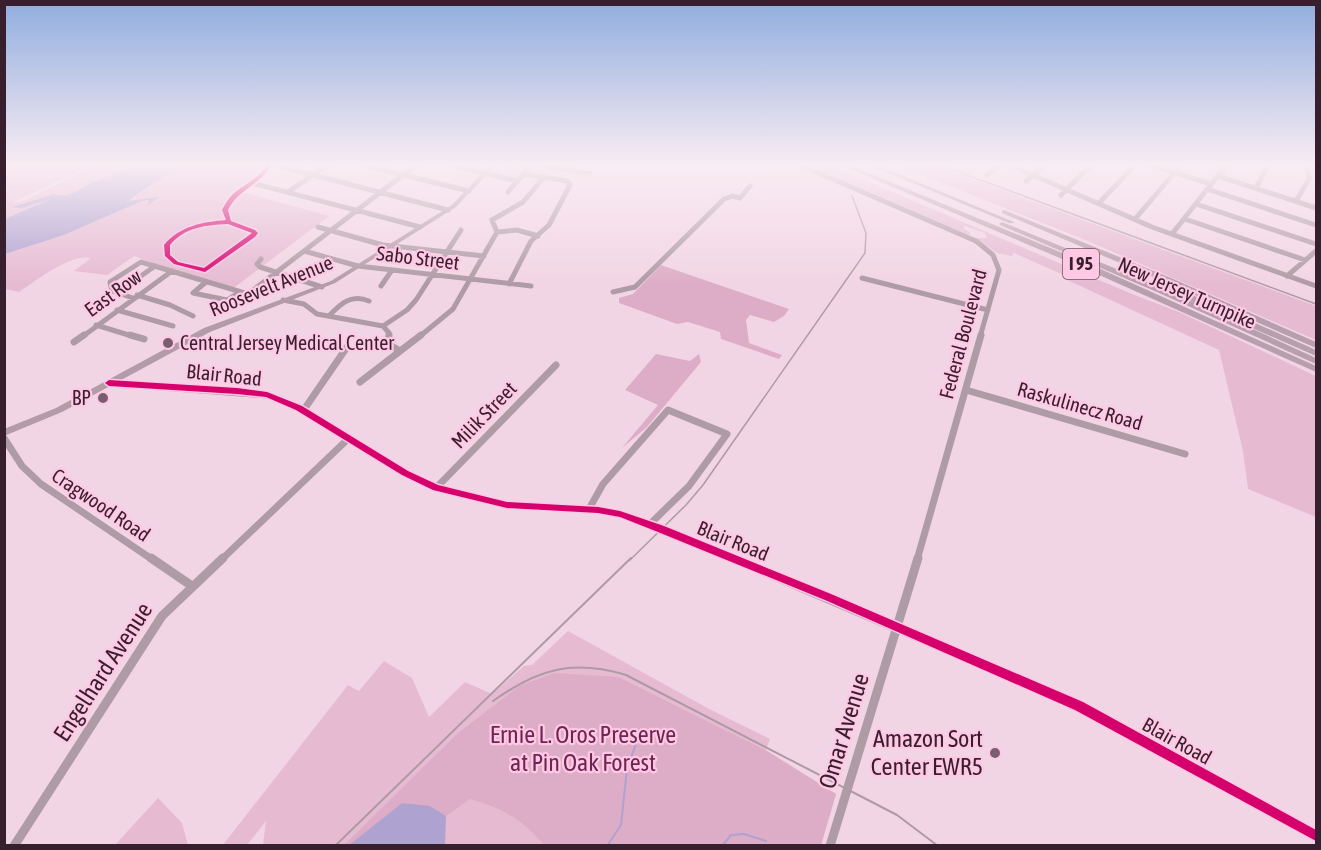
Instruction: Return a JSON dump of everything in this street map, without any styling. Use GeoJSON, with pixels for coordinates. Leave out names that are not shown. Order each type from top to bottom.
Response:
{"type":"FeatureCollection","features":[{"type":"Feature","properties":{"kind":"highway","name":"New Jersey Turnpike"},"geometry":{"type":"LineString","coordinates":[[939,205],[1092,268],[1317,369]]}},
{"type":"Feature","properties":{"kind":"highway","name":"New Jersey Turnpike"},"geometry":{"type":"LineString","coordinates":[[954,205],[1096,263],[1317,361]]}},
{"type":"Feature","properties":{"kind":"highway","name":"New Jersey Turnpike"},"geometry":{"type":"LineString","coordinates":[[968,205],[1153,281],[1317,353]]}},
{"type":"Feature","properties":{"kind":"highway","name":"New Jersey Turnpike"},"geometry":{"type":"LineString","coordinates":[[984,205],[1106,254],[1317,345]]}},
{"type":"Feature","properties":{"kind":"main road","name":"Roosevelt Avenue"},"geometry":{"type":"LineString","coordinates":[[4,433],[51,414],[194,336],[322,286],[358,266],[454,205]]}},
{"type":"Feature","properties":{"kind":"street"},"geometry":{"type":"LineString","coordinates":[[336,205],[420,227]]}},
{"type":"Feature","properties":{"kind":"street"},"geometry":{"type":"LineString","coordinates":[[193,316],[177,307],[112,291],[110,282],[138,262],[245,295],[363,205]]}},
{"type":"Feature","properties":{"kind":"street"},"geometry":{"type":"LineString","coordinates":[[428,205],[448,210]]}},
{"type":"Feature","properties":{"kind":"street"},"geometry":{"type":"LineString","coordinates":[[497,232],[492,222],[495,217],[518,205]]}},
{"type":"Feature","properties":{"kind":"street"},"geometry":{"type":"LineString","coordinates":[[509,284],[531,241],[549,225],[560,205]]}},
{"type":"Feature","properties":{"kind":"street"},"geometry":{"type":"LineString","coordinates":[[613,292],[635,287],[718,205]]}},
{"type":"Feature","properties":{"kind":"street","name":"Federal Boulevard"},"geometry":{"type":"LineString","coordinates":[[896,205],[983,245],[995,257],[999,270],[897,628]]}},
{"type":"Feature","properties":{"kind":"street"},"geometry":{"type":"LineString","coordinates":[[1103,205],[1172,234],[1317,286]]}},
{"type":"Feature","properties":{"kind":"street"},"geometry":{"type":"LineString","coordinates":[[1135,219],[1147,205]]}},
{"type":"Feature","properties":{"kind":"street"},"geometry":{"type":"LineString","coordinates":[[1172,234],[1196,205]]}},
{"type":"Feature","properties":{"kind":"street"},"geometry":{"type":"LineString","coordinates":[[1198,205],[1317,244]]}},
{"type":"Feature","properties":{"kind":"street"},"geometry":{"type":"LineString","coordinates":[[1259,205],[1317,225]]}},
{"type":"Feature","properties":{"kind":"street"},"geometry":{"type":"LineString","coordinates":[[1185,219],[1305,260]]}},
{"type":"Feature","properties":{"kind":"street"},"geometry":{"type":"LineString","coordinates":[[318,227],[390,246],[483,256]]}},
{"type":"Feature","properties":{"kind":"street"},"geometry":{"type":"LineString","coordinates":[[383,326],[407,310],[461,230]]}},
{"type":"Feature","properties":{"kind":"street"},"geometry":{"type":"LineString","coordinates":[[497,232],[517,230],[537,236]]}},
{"type":"Feature","properties":{"kind":"street"},"geometry":{"type":"LineString","coordinates":[[360,382],[449,314],[497,232]]}},
{"type":"Feature","properties":{"kind":"street","name":"Sabo Street"},"geometry":{"type":"LineString","coordinates":[[304,251],[358,266],[531,286]]}},
{"type":"Feature","properties":{"kind":"street"},"geometry":{"type":"LineString","coordinates":[[1287,276],[1317,251]]}},
{"type":"Feature","properties":{"kind":"street"},"geometry":{"type":"LineString","coordinates":[[261,259],[258,266],[322,286]]}},
{"type":"Feature","properties":{"kind":"street"},"geometry":{"type":"LineString","coordinates":[[117,293],[155,266]]}},
{"type":"Feature","properties":{"kind":"street"},"geometry":{"type":"LineString","coordinates":[[381,286],[392,270]]}},
{"type":"Feature","properties":{"kind":"street","name":"East Row"},"geometry":{"type":"LineString","coordinates":[[74,342],[172,271]]}},
{"type":"Feature","properties":{"kind":"street"},"geometry":{"type":"LineString","coordinates":[[862,278],[988,310]]}},
{"type":"Feature","properties":{"kind":"street"},"geometry":{"type":"LineString","coordinates":[[206,282],[193,293],[227,300],[238,293]]}},
{"type":"Feature","properties":{"kind":"street"},"geometry":{"type":"LineString","coordinates":[[329,316],[347,299],[358,298],[369,301]]}},
{"type":"Feature","properties":{"kind":"street"},"geometry":{"type":"LineString","coordinates":[[283,300],[304,304],[317,314],[383,326],[389,333],[388,344],[400,351]]}},
{"type":"Feature","properties":{"kind":"street"},"geometry":{"type":"LineString","coordinates":[[117,310],[173,326]]}},
{"type":"Feature","properties":{"kind":"street"},"geometry":{"type":"LineString","coordinates":[[96,325],[144,339]]}},
{"type":"Feature","properties":{"kind":"street"},"geometry":{"type":"LineString","coordinates":[[303,411],[347,346]]}},
{"type":"Feature","properties":{"kind":"street","name":"Milik Street"},"geometry":{"type":"LineString","coordinates":[[436,488],[556,365]]}},
{"type":"Feature","properties":{"kind":"street"},"geometry":{"type":"LineString","coordinates":[[120,377],[133,383]]}},
{"type":"Feature","properties":{"kind":"street","name":"Blair Road"},"geometry":{"type":"LineString","coordinates":[[109,383],[252,393],[280,399],[350,438],[405,473],[436,488],[507,505],[589,509],[618,514],[649,525],[823,596],[1079,706],[1317,836]]}},
{"type":"Feature","properties":{"kind":"street","name":"Raskulinecz Road"},"geometry":{"type":"LineString","coordinates":[[966,390],[1185,454]]}},
{"type":"Feature","properties":{"kind":"street"},"geometry":{"type":"LineString","coordinates":[[589,509],[603,484],[668,410],[727,434],[688,486],[649,525]]}},
{"type":"Feature","properties":{"kind":"street","name":"Cragwood Road"},"geometry":{"type":"LineString","coordinates":[[4,438],[22,466],[41,484],[192,586]]}},
{"type":"Feature","properties":{"kind":"street","name":"Engelhard Avenue"},"geometry":{"type":"LineString","coordinates":[[14,846],[168,608],[350,438]]}},
{"type":"Feature","properties":{"kind":"street","name":"Omar Avenue"},"geometry":{"type":"LineString","coordinates":[[830,846],[897,628]]}},
{"type":"Feature","properties":{"kind":"green space"},"geometry":{"type":"Polygon","coordinates":[[[5,205],[18,205],[14,206],[21,208],[40,205],[5,219],[5,205]]]}},
{"type":"Feature","properties":{"kind":"green space"},"geometry":{"type":"Polygon","coordinates":[[[134,205],[288,205],[329,216],[231,290],[134,256],[107,275],[74,271],[91,258],[83,258],[54,269],[19,292],[5,289],[5,254],[64,235],[134,205]]]}},
{"type":"Feature","properties":{"kind":"green space"},"geometry":{"type":"Polygon","coordinates":[[[898,205],[922,205],[1179,312],[1316,376],[1316,517],[1248,489],[1243,451],[1219,350],[1014,253],[1012,256],[997,253],[976,238],[987,238],[985,233],[965,226],[963,228],[970,233],[969,235],[898,205]]]}},
{"type":"Feature","properties":{"kind":"green space"},"geometry":{"type":"Polygon","coordinates":[[[997,205],[1041,205],[1316,306],[1316,340],[1088,241],[997,205]]]}},
{"type":"Feature","properties":{"kind":"green space"},"geometry":{"type":"Polygon","coordinates":[[[661,265],[789,309],[784,316],[774,322],[750,315],[746,320],[749,343],[782,355],[779,359],[721,339],[720,332],[688,322],[677,324],[619,303],[619,298],[633,294],[661,265]]]}},
{"type":"Feature","properties":{"kind":"green space"},"geometry":{"type":"Polygon","coordinates":[[[656,354],[690,361],[699,354],[701,362],[647,427],[622,448],[658,405],[625,390],[656,354]]]}},
{"type":"Feature","properties":{"kind":"green space","name":"Ernie L. Oros Preserve at Pin Oak Forest"},"geometry":{"type":"Polygon","coordinates":[[[568,631],[711,710],[770,739],[766,750],[836,794],[821,845],[263,845],[266,821],[247,845],[222,846],[348,685],[359,691],[384,661],[412,678],[429,717],[465,682],[492,694],[524,666],[532,665],[568,631]]]}},
{"type":"Feature","properties":{"kind":"green space","name":"Ernie L. Oros Preserve at Pin Oak Forest"},"geometry":{"type":"Polygon","coordinates":[[[554,673],[618,677],[765,750],[836,794],[821,845],[544,845],[528,828],[511,816],[492,806],[470,799],[446,816],[402,803],[349,845],[343,846],[458,733],[519,686],[554,673]]]}},
{"type":"Feature","properties":{"kind":"green space"},"geometry":{"type":"Polygon","coordinates":[[[158,798],[182,823],[188,845],[115,845],[158,798]]]}},
{"type":"Feature","properties":{"kind":"shaded area"},"geometry":{"type":"Polygon","coordinates":[[[20,205],[32,205],[21,208],[12,207],[20,205]]]}},
{"type":"Feature","properties":{"kind":"shaded area"},"geometry":{"type":"Polygon","coordinates":[[[38,205],[134,205],[64,235],[5,254],[5,219],[38,205]]]}},
{"type":"Feature","properties":{"kind":"shaded area"},"geometry":{"type":"Polygon","coordinates":[[[402,803],[430,806],[446,816],[445,845],[349,845],[402,803]]]}},
{"type":"Feature","properties":{"kind":"waterway"},"geometry":{"type":"LineString","coordinates":[[607,846],[621,825],[627,769],[638,738]]}},
{"type":"Feature","properties":{"kind":"waterway"},"geometry":{"type":"LineString","coordinates":[[722,846],[731,835],[744,834],[766,841]]}},
{"type":"Feature","properties":{"kind":"railway"},"geometry":{"type":"LineString","coordinates":[[630,560],[703,485],[865,253],[866,233],[855,205]]}},
{"type":"Feature","properties":{"kind":"railway"},"geometry":{"type":"LineString","coordinates":[[1047,205],[1316,304]]}},
{"type":"Feature","properties":{"kind":"railway"},"geometry":{"type":"LineString","coordinates":[[335,846],[631,558]]}},
{"type":"Feature","properties":{"kind":"railway"},"geometry":{"type":"LineString","coordinates":[[493,701],[525,681],[556,670],[589,668],[626,675],[897,815],[938,846]]}},
{"type":"Feature","properties":{"kind":"cycle path"},"geometry":{"type":"LineString","coordinates":[[228,205],[225,210],[229,222]]}},
{"type":"Feature","properties":{"kind":"cycle path"},"geometry":{"type":"LineString","coordinates":[[229,222],[255,233],[205,270],[176,263],[167,255],[167,245],[187,229],[203,224],[229,222]]}},
{"type":"Feature","properties":{"kind":"cycle path"},"geometry":{"type":"LineString","coordinates":[[109,383],[267,395],[299,408],[405,473],[436,488],[507,505],[598,510],[620,514],[661,529],[828,597],[1079,706],[1316,836]]}},
{"type":"Feature","properties":{"kind":"place","name":"Central Jersey Medical Center"},"geometry":{"type":"Point","coordinates":[168,343]}},
{"type":"Feature","properties":{"kind":"place","name":"BP"},"geometry":{"type":"Point","coordinates":[103,398]}},
{"type":"Feature","properties":{"kind":"place","name":"Amazon Sort Center EWR5"},"geometry":{"type":"Point","coordinates":[995,753]}}]}
